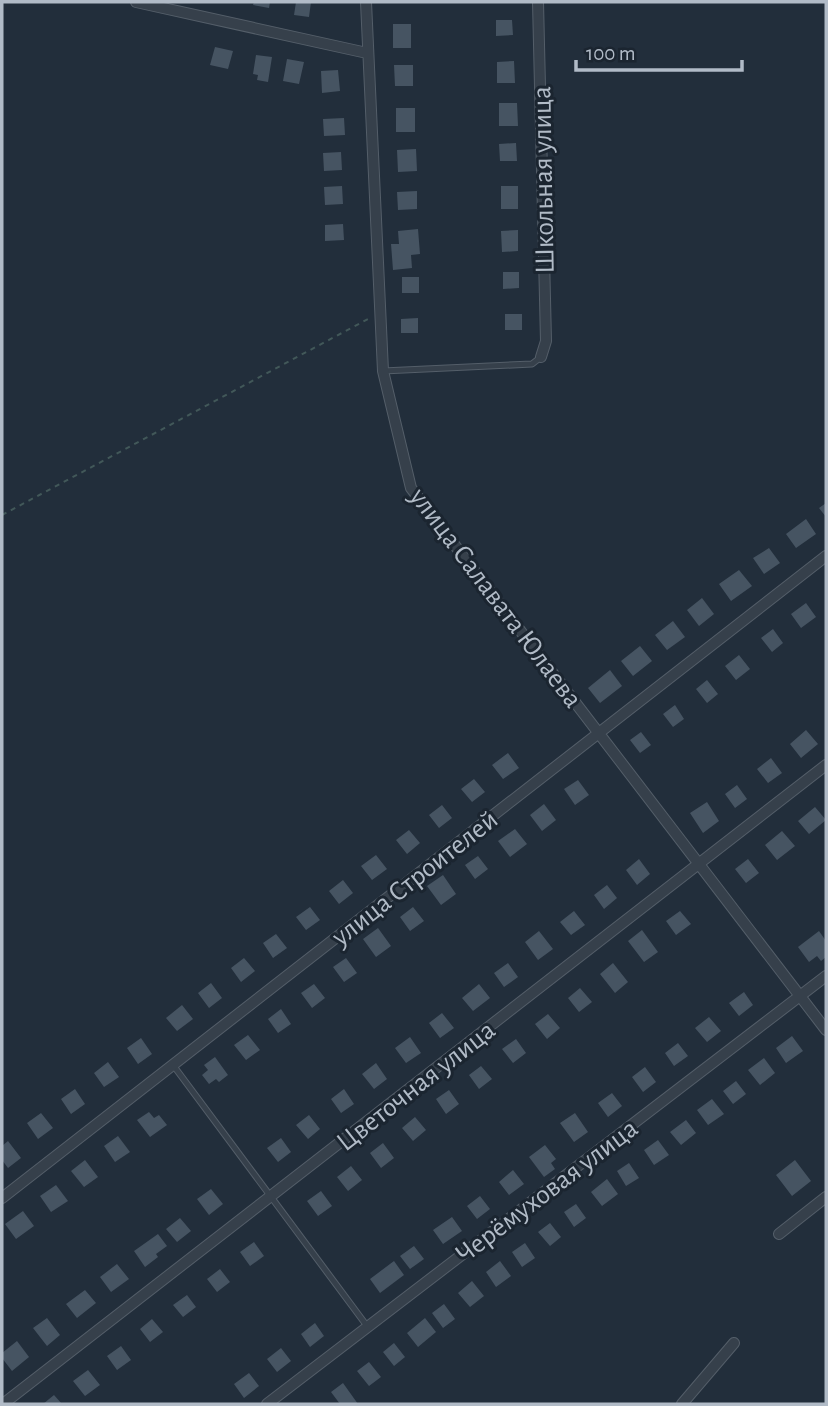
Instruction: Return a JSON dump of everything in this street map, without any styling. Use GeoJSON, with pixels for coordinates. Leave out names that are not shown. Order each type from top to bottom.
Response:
{"type":"FeatureCollection","features":[{"type":"Feature","properties":{"kind":"street"},"geometry":{"type":"LineString","coordinates":[[136,2],[368,53]]}},
{"type":"Feature","properties":{"kind":"street","name":"улица Салавата Юлаева"},"geometry":{"type":"LineString","coordinates":[[366,2],[383,371],[411,488],[826,1030]]}},
{"type":"Feature","properties":{"kind":"street","name":"Школьная улица"},"geometry":{"type":"LineString","coordinates":[[538,2],[547,341],[541,357]]}},
{"type":"Feature","properties":{"kind":"street","name":"улица Строителей"},"geometry":{"type":"LineString","coordinates":[[2,1198],[826,556]]}},
{"type":"Feature","properties":{"kind":"street","name":"Цветочная улица"},"geometry":{"type":"LineString","coordinates":[[3,1404],[826,765]]}},
{"type":"Feature","properties":{"kind":"street","name":"Черёмуховая улица"},"geometry":{"type":"LineString","coordinates":[[267,1404],[826,976]]}},
{"type":"Feature","properties":{"kind":"street"},"geometry":{"type":"LineString","coordinates":[[779,1234],[826,1197]]}},
{"type":"Feature","properties":{"kind":"street"},"geometry":{"type":"LineString","coordinates":[[682,1404],[734,1343]]}},
{"type":"Feature","properties":{"kind":"lane"},"geometry":{"type":"LineString","coordinates":[[383,371],[532,365],[541,357]]}},
{"type":"Feature","properties":{"kind":"lane"},"geometry":{"type":"LineString","coordinates":[[173,1065],[367,1326]]}},
{"type":"Feature","properties":{"kind":"path"},"geometry":{"type":"LineString","coordinates":[[2,515],[381,313]]}},
{"type":"Feature","properties":{"kind":"building"},"geometry":{"type":"Polygon","coordinates":[[[254,2],[270,2],[269,8],[253,5],[254,2]]]}},
{"type":"Feature","properties":{"kind":"building"},"geometry":{"type":"Polygon","coordinates":[[[296,2],[311,2],[309,17],[294,15],[296,2]]]}},
{"type":"Feature","properties":{"kind":"building"},"geometry":{"type":"Polygon","coordinates":[[[496,20],[512,20],[513,35],[496,36],[496,20]]]}},
{"type":"Feature","properties":{"kind":"building"},"geometry":{"type":"Polygon","coordinates":[[[393,24],[411,24],[411,48],[393,48],[393,24]]]}},
{"type":"Feature","properties":{"kind":"building"},"geometry":{"type":"Polygon","coordinates":[[[215,47],[233,51],[228,69],[210,65],[215,47]]]}},
{"type":"Feature","properties":{"kind":"building"},"geometry":{"type":"Polygon","coordinates":[[[256,55],[272,57],[268,82],[257,80],[258,75],[253,74],[256,55]]]}},
{"type":"Feature","properties":{"kind":"building"},"geometry":{"type":"Polygon","coordinates":[[[287,59],[304,62],[299,84],[283,81],[287,59]]]}},
{"type":"Feature","properties":{"kind":"building"},"geometry":{"type":"Polygon","coordinates":[[[514,61],[515,83],[497,83],[497,62],[514,61]]]}},
{"type":"Feature","properties":{"kind":"building"},"geometry":{"type":"Polygon","coordinates":[[[394,65],[413,65],[413,86],[395,86],[394,65]]]}},
{"type":"Feature","properties":{"kind":"building"},"geometry":{"type":"Polygon","coordinates":[[[338,70],[340,91],[322,93],[321,71],[338,70]]]}},
{"type":"Feature","properties":{"kind":"building"},"geometry":{"type":"Polygon","coordinates":[[[499,103],[517,103],[518,126],[499,126],[499,103]]]}},
{"type":"Feature","properties":{"kind":"building"},"geometry":{"type":"Polygon","coordinates":[[[396,108],[415,108],[415,132],[396,132],[396,108]]]}},
{"type":"Feature","properties":{"kind":"building"},"geometry":{"type":"Polygon","coordinates":[[[344,118],[345,135],[324,136],[323,119],[344,118]]]}},
{"type":"Feature","properties":{"kind":"building"},"geometry":{"type":"Polygon","coordinates":[[[516,143],[517,161],[500,161],[499,144],[516,143]]]}},
{"type":"Feature","properties":{"kind":"building"},"geometry":{"type":"Polygon","coordinates":[[[416,149],[417,171],[398,172],[397,150],[416,149]]]}},
{"type":"Feature","properties":{"kind":"building"},"geometry":{"type":"Polygon","coordinates":[[[341,152],[342,170],[324,171],[323,153],[341,152]]]}},
{"type":"Feature","properties":{"kind":"building"},"geometry":{"type":"Polygon","coordinates":[[[342,186],[343,204],[325,205],[324,187],[342,186]]]}},
{"type":"Feature","properties":{"kind":"building"},"geometry":{"type":"Polygon","coordinates":[[[501,186],[518,186],[518,209],[501,209],[501,186]]]}},
{"type":"Feature","properties":{"kind":"building"},"geometry":{"type":"Polygon","coordinates":[[[417,191],[417,209],[398,210],[397,192],[417,191]]]}},
{"type":"Feature","properties":{"kind":"building"},"geometry":{"type":"Polygon","coordinates":[[[343,224],[344,240],[325,241],[325,225],[343,224]]]}},
{"type":"Feature","properties":{"kind":"building"},"geometry":{"type":"Polygon","coordinates":[[[418,229],[420,254],[411,255],[412,268],[393,270],[391,244],[399,244],[398,231],[418,229]]]}},
{"type":"Feature","properties":{"kind":"building"},"geometry":{"type":"Polygon","coordinates":[[[518,230],[518,251],[502,252],[501,231],[518,230]]]}},
{"type":"Feature","properties":{"kind":"building"},"geometry":{"type":"Polygon","coordinates":[[[503,272],[519,272],[519,288],[503,289],[503,272]]]}},
{"type":"Feature","properties":{"kind":"building"},"geometry":{"type":"Polygon","coordinates":[[[402,277],[419,277],[419,293],[402,293],[402,277]]]}},
{"type":"Feature","properties":{"kind":"building"},"geometry":{"type":"Polygon","coordinates":[[[505,314],[522,314],[522,330],[505,330],[505,314]]]}},
{"type":"Feature","properties":{"kind":"building"},"geometry":{"type":"Polygon","coordinates":[[[418,318],[418,333],[401,333],[401,319],[418,318]]]}},
{"type":"Feature","properties":{"kind":"building"},"geometry":{"type":"Polygon","coordinates":[[[826,503],[826,517],[819,508],[826,503]]]}},
{"type":"Feature","properties":{"kind":"building"},"geometry":{"type":"Polygon","coordinates":[[[806,519],[816,534],[796,548],[786,534],[806,519]]]}},
{"type":"Feature","properties":{"kind":"building"},"geometry":{"type":"Polygon","coordinates":[[[769,548],[780,563],[764,574],[753,558],[769,548]]]}},
{"type":"Feature","properties":{"kind":"building"},"geometry":{"type":"Polygon","coordinates":[[[739,570],[752,586],[731,601],[719,584],[739,570]]]}},
{"type":"Feature","properties":{"kind":"building"},"geometry":{"type":"Polygon","coordinates":[[[702,598],[714,614],[699,626],[687,610],[702,598]]]}},
{"type":"Feature","properties":{"kind":"building"},"geometry":{"type":"Polygon","coordinates":[[[806,603],[816,617],[801,628],[791,614],[806,603]]]}},
{"type":"Feature","properties":{"kind":"building"},"geometry":{"type":"Polygon","coordinates":[[[673,621],[685,637],[667,650],[655,635],[673,621]]]}},
{"type":"Feature","properties":{"kind":"building"},"geometry":{"type":"Polygon","coordinates":[[[773,629],[783,643],[772,652],[761,638],[773,629]]]}},
{"type":"Feature","properties":{"kind":"building"},"geometry":{"type":"Polygon","coordinates":[[[640,646],[652,661],[633,676],[621,661],[640,646]]]}},
{"type":"Feature","properties":{"kind":"building"},"geometry":{"type":"Polygon","coordinates":[[[739,655],[750,669],[736,680],[725,666],[739,655]]]}},
{"type":"Feature","properties":{"kind":"building"},"geometry":{"type":"Polygon","coordinates":[[[610,670],[622,686],[600,703],[588,688],[610,670]]]}},
{"type":"Feature","properties":{"kind":"building"},"geometry":{"type":"Polygon","coordinates":[[[707,680],[718,694],[707,703],[696,689],[707,680]]]}},
{"type":"Feature","properties":{"kind":"building"},"geometry":{"type":"Polygon","coordinates":[[[675,705],[684,719],[673,727],[663,714],[675,705]]]}},
{"type":"Feature","properties":{"kind":"building"},"geometry":{"type":"Polygon","coordinates":[[[806,730],[818,744],[801,758],[790,744],[806,730]]]}},
{"type":"Feature","properties":{"kind":"building"},"geometry":{"type":"Polygon","coordinates":[[[641,732],[651,745],[640,753],[630,740],[641,732]]]}},
{"type":"Feature","properties":{"kind":"building"},"geometry":{"type":"Polygon","coordinates":[[[508,753],[519,768],[503,779],[492,765],[508,753]]]}},
{"type":"Feature","properties":{"kind":"building"},"geometry":{"type":"Polygon","coordinates":[[[771,758],[782,773],[768,783],[757,769],[771,758]]]}},
{"type":"Feature","properties":{"kind":"building"},"geometry":{"type":"Polygon","coordinates":[[[474,779],[485,792],[472,802],[461,789],[474,779]]]}},
{"type":"Feature","properties":{"kind":"building"},"geometry":{"type":"Polygon","coordinates":[[[578,780],[589,795],[575,805],[564,789],[578,780]]]}},
{"type":"Feature","properties":{"kind":"building"},"geometry":{"type":"Polygon","coordinates":[[[737,785],[747,799],[735,808],[725,794],[737,785]]]}},
{"type":"Feature","properties":{"kind":"building"},"geometry":{"type":"Polygon","coordinates":[[[707,802],[719,821],[703,833],[690,813],[707,802]]]}},
{"type":"Feature","properties":{"kind":"building"},"geometry":{"type":"Polygon","coordinates":[[[544,804],[556,820],[542,831],[530,815],[544,804]]]}},
{"type":"Feature","properties":{"kind":"building"},"geometry":{"type":"Polygon","coordinates":[[[442,805],[452,818],[439,828],[429,815],[442,805]]]}},
{"type":"Feature","properties":{"kind":"building"},"geometry":{"type":"Polygon","coordinates":[[[815,807],[826,820],[809,834],[798,821],[815,807]]]}},
{"type":"Feature","properties":{"kind":"building"},"geometry":{"type":"Polygon","coordinates":[[[515,829],[527,844],[510,857],[498,841],[515,829]]]}},
{"type":"Feature","properties":{"kind":"building"},"geometry":{"type":"Polygon","coordinates":[[[409,830],[420,843],[407,854],[396,840],[409,830]]]}},
{"type":"Feature","properties":{"kind":"building"},"geometry":{"type":"Polygon","coordinates":[[[782,831],[795,846],[777,860],[765,845],[782,831]]]}},
{"type":"Feature","properties":{"kind":"building"},"geometry":{"type":"Polygon","coordinates":[[[376,855],[387,869],[372,880],[361,866],[376,855]]]}},
{"type":"Feature","properties":{"kind":"building"},"geometry":{"type":"Polygon","coordinates":[[[478,856],[488,869],[475,879],[465,865],[478,856]]]}},
{"type":"Feature","properties":{"kind":"building"},"geometry":{"type":"Polygon","coordinates":[[[639,859],[650,874],[637,885],[626,870],[639,859]]]}},
{"type":"Feature","properties":{"kind":"building"},"geometry":{"type":"Polygon","coordinates":[[[748,859],[759,873],[746,883],[735,869],[748,859]]]}},
{"type":"Feature","properties":{"kind":"building"},"geometry":{"type":"Polygon","coordinates":[[[443,875],[456,894],[441,905],[427,886],[443,875]]]}},
{"type":"Feature","properties":{"kind":"building"},"geometry":{"type":"Polygon","coordinates":[[[343,880],[353,893],[339,904],[329,891],[343,880]]]}},
{"type":"Feature","properties":{"kind":"building"},"geometry":{"type":"Polygon","coordinates":[[[607,885],[617,898],[604,909],[594,895],[607,885]]]}},
{"type":"Feature","properties":{"kind":"building"},"geometry":{"type":"Polygon","coordinates":[[[310,907],[320,920],[306,930],[296,917],[310,907]]]}},
{"type":"Feature","properties":{"kind":"building"},"geometry":{"type":"Polygon","coordinates":[[[413,907],[424,921],[410,931],[400,917],[413,907]]]}},
{"type":"Feature","properties":{"kind":"building"},"geometry":{"type":"Polygon","coordinates":[[[574,911],[585,925],[571,935],[560,922],[574,911]]]}},
{"type":"Feature","properties":{"kind":"building"},"geometry":{"type":"Polygon","coordinates":[[[680,911],[691,924],[676,935],[666,921],[680,911]]]}},
{"type":"Feature","properties":{"kind":"building"},"geometry":{"type":"Polygon","coordinates":[[[378,928],[391,946],[376,957],[363,939],[378,928]]]}},
{"type":"Feature","properties":{"kind":"building"},"geometry":{"type":"Polygon","coordinates":[[[642,930],[658,952],[644,962],[628,941],[642,930]]]}},
{"type":"Feature","properties":{"kind":"building"},"geometry":{"type":"Polygon","coordinates":[[[539,931],[553,949],[538,960],[525,942],[539,931]]]}},
{"type":"Feature","properties":{"kind":"building"},"geometry":{"type":"Polygon","coordinates":[[[819,931],[826,941],[826,957],[821,961],[817,956],[809,962],[798,947],[819,931]]]}},
{"type":"Feature","properties":{"kind":"building"},"geometry":{"type":"Polygon","coordinates":[[[276,934],[287,948],[273,958],[263,943],[276,934]]]}},
{"type":"Feature","properties":{"kind":"building"},"geometry":{"type":"Polygon","coordinates":[[[244,958],[255,971],[241,982],[231,968],[244,958]]]}},
{"type":"Feature","properties":{"kind":"building"},"geometry":{"type":"Polygon","coordinates":[[[346,958],[357,973],[344,982],[333,967],[346,958]]]}},
{"type":"Feature","properties":{"kind":"building"},"geometry":{"type":"Polygon","coordinates":[[[508,963],[518,977],[504,987],[494,973],[508,963]]]}},
{"type":"Feature","properties":{"kind":"building"},"geometry":{"type":"Polygon","coordinates":[[[613,963],[628,982],[615,993],[600,974],[613,963]]]}},
{"type":"Feature","properties":{"kind":"building"},"geometry":{"type":"Polygon","coordinates":[[[211,983],[222,998],[209,1008],[198,993],[211,983]]]}},
{"type":"Feature","properties":{"kind":"building"},"geometry":{"type":"Polygon","coordinates":[[[314,984],[325,998],[312,1008],[301,993],[314,984]]]}},
{"type":"Feature","properties":{"kind":"building"},"geometry":{"type":"Polygon","coordinates":[[[479,984],[490,998],[473,1011],[462,998],[479,984]]]}},
{"type":"Feature","properties":{"kind":"building"},"geometry":{"type":"Polygon","coordinates":[[[580,988],[592,1002],[579,1012],[568,998],[580,988]]]}},
{"type":"Feature","properties":{"kind":"building"},"geometry":{"type":"Polygon","coordinates":[[[744,992],[753,1005],[739,1016],[729,1003],[744,992]]]}},
{"type":"Feature","properties":{"kind":"building"},"geometry":{"type":"Polygon","coordinates":[[[182,1005],[193,1019],[177,1031],[166,1018],[182,1005]]]}},
{"type":"Feature","properties":{"kind":"building"},"geometry":{"type":"Polygon","coordinates":[[[281,1009],[291,1024],[278,1033],[268,1019],[281,1009]]]}},
{"type":"Feature","properties":{"kind":"building"},"geometry":{"type":"Polygon","coordinates":[[[442,1013],[454,1028],[440,1038],[429,1023],[442,1013]]]}},
{"type":"Feature","properties":{"kind":"building"},"geometry":{"type":"Polygon","coordinates":[[[548,1014],[560,1028],[547,1039],[535,1024],[548,1014]]]}},
{"type":"Feature","properties":{"kind":"building"},"geometry":{"type":"Polygon","coordinates":[[[709,1017],[721,1031],[707,1042],[695,1028],[709,1017]]]}},
{"type":"Feature","properties":{"kind":"building"},"geometry":{"type":"Polygon","coordinates":[[[248,1035],[260,1050],[246,1060],[234,1045],[248,1035]]]}},
{"type":"Feature","properties":{"kind":"building"},"geometry":{"type":"Polygon","coordinates":[[[792,1036],[803,1051],[786,1063],[776,1048],[792,1036]]]}},
{"type":"Feature","properties":{"kind":"building"},"geometry":{"type":"Polygon","coordinates":[[[410,1037],[421,1053],[406,1063],[395,1048],[410,1037]]]}},
{"type":"Feature","properties":{"kind":"building"},"geometry":{"type":"Polygon","coordinates":[[[141,1038],[152,1054],[138,1064],[127,1048],[141,1038]]]}},
{"type":"Feature","properties":{"kind":"building"},"geometry":{"type":"Polygon","coordinates":[[[516,1039],[526,1053],[513,1063],[502,1049],[516,1039]]]}},
{"type":"Feature","properties":{"kind":"building"},"geometry":{"type":"Polygon","coordinates":[[[678,1043],[688,1056],[674,1066],[665,1053],[678,1043]]]}},
{"type":"Feature","properties":{"kind":"building"},"geometry":{"type":"Polygon","coordinates":[[[215,1057],[228,1075],[219,1082],[216,1079],[209,1084],[202,1075],[208,1070],[204,1065],[215,1057]]]}},
{"type":"Feature","properties":{"kind":"building"},"geometry":{"type":"Polygon","coordinates":[[[764,1058],[775,1073],[760,1085],[748,1070],[764,1058]]]}},
{"type":"Feature","properties":{"kind":"building"},"geometry":{"type":"Polygon","coordinates":[[[108,1062],[119,1077],[104,1087],[94,1073],[108,1062]]]}},
{"type":"Feature","properties":{"kind":"building"},"geometry":{"type":"Polygon","coordinates":[[[376,1063],[387,1079],[374,1089],[362,1074],[376,1063]]]}},
{"type":"Feature","properties":{"kind":"building"},"geometry":{"type":"Polygon","coordinates":[[[481,1066],[492,1079],[479,1089],[469,1075],[481,1066]]]}},
{"type":"Feature","properties":{"kind":"building"},"geometry":{"type":"Polygon","coordinates":[[[645,1067],[656,1082],[643,1092],[632,1077],[645,1067]]]}},
{"type":"Feature","properties":{"kind":"building"},"geometry":{"type":"Polygon","coordinates":[[[736,1081],[746,1094],[733,1104],[723,1091],[736,1081]]]}},
{"type":"Feature","properties":{"kind":"building"},"geometry":{"type":"Polygon","coordinates":[[[75,1089],[85,1104],[71,1114],[61,1099],[75,1089]]]}},
{"type":"Feature","properties":{"kind":"building"},"geometry":{"type":"Polygon","coordinates":[[[344,1089],[354,1104],[341,1113],[331,1099],[344,1089]]]}},
{"type":"Feature","properties":{"kind":"building"},"geometry":{"type":"Polygon","coordinates":[[[449,1090],[459,1104],[446,1114],[436,1099],[449,1090]]]}},
{"type":"Feature","properties":{"kind":"building"},"geometry":{"type":"Polygon","coordinates":[[[612,1093],[622,1106],[608,1117],[598,1103],[612,1093]]]}},
{"type":"Feature","properties":{"kind":"building"},"geometry":{"type":"Polygon","coordinates":[[[712,1099],[724,1114],[708,1125],[697,1110],[712,1099]]]}},
{"type":"Feature","properties":{"kind":"building"},"geometry":{"type":"Polygon","coordinates":[[[149,1112],[154,1118],[159,1115],[167,1125],[150,1137],[137,1120],[149,1112]]]}},
{"type":"Feature","properties":{"kind":"building"},"geometry":{"type":"Polygon","coordinates":[[[41,1113],[53,1128],[38,1139],[27,1123],[41,1113]]]}},
{"type":"Feature","properties":{"kind":"building"},"geometry":{"type":"Polygon","coordinates":[[[575,1113],[588,1132],[574,1142],[560,1123],[575,1113]]]}},
{"type":"Feature","properties":{"kind":"building"},"geometry":{"type":"Polygon","coordinates":[[[309,1115],[320,1129],[308,1139],[296,1125],[309,1115]]]}},
{"type":"Feature","properties":{"kind":"building"},"geometry":{"type":"Polygon","coordinates":[[[415,1117],[426,1130],[413,1141],[402,1128],[415,1117]]]}},
{"type":"Feature","properties":{"kind":"building"},"geometry":{"type":"Polygon","coordinates":[[[686,1120],[696,1133],[681,1145],[670,1132],[686,1120]]]}},
{"type":"Feature","properties":{"kind":"building"},"geometry":{"type":"Polygon","coordinates":[[[118,1136],[130,1152],[115,1162],[104,1146],[118,1136]]]}},
{"type":"Feature","properties":{"kind":"building"},"geometry":{"type":"Polygon","coordinates":[[[281,1138],[291,1152],[278,1162],[267,1148],[281,1138]]]}},
{"type":"Feature","properties":{"kind":"building"},"geometry":{"type":"Polygon","coordinates":[[[658,1140],[669,1155],[654,1165],[644,1150],[658,1140]]]}},
{"type":"Feature","properties":{"kind":"building"},"geometry":{"type":"Polygon","coordinates":[[[8,1141],[21,1158],[8,1168],[2,1160],[2,1146],[8,1141]]]}},
{"type":"Feature","properties":{"kind":"building"},"geometry":{"type":"Polygon","coordinates":[[[383,1143],[394,1158],[381,1168],[370,1153],[383,1143]]]}},
{"type":"Feature","properties":{"kind":"building"},"geometry":{"type":"Polygon","coordinates":[[[545,1145],[556,1159],[551,1163],[555,1169],[544,1177],[529,1157],[545,1145]]]}},
{"type":"Feature","properties":{"kind":"building"},"geometry":{"type":"Polygon","coordinates":[[[85,1160],[98,1177],[84,1187],[71,1171],[85,1160]]]}},
{"type":"Feature","properties":{"kind":"building"},"geometry":{"type":"Polygon","coordinates":[[[795,1160],[811,1181],[792,1196],[776,1175],[795,1160]]]}},
{"type":"Feature","properties":{"kind":"building"},"geometry":{"type":"Polygon","coordinates":[[[629,1163],[639,1178],[626,1186],[617,1171],[629,1163]]]}},
{"type":"Feature","properties":{"kind":"building"},"geometry":{"type":"Polygon","coordinates":[[[351,1166],[362,1180],[348,1191],[337,1177],[351,1166]]]}},
{"type":"Feature","properties":{"kind":"building"},"geometry":{"type":"Polygon","coordinates":[[[513,1170],[524,1184],[509,1195],[499,1182],[513,1170]]]}},
{"type":"Feature","properties":{"kind":"building"},"geometry":{"type":"Polygon","coordinates":[[[607,1179],[618,1194],[602,1206],[591,1192],[607,1179]]]}},
{"type":"Feature","properties":{"kind":"building"},"geometry":{"type":"Polygon","coordinates":[[[56,1185],[68,1201],[51,1212],[40,1196],[56,1185]]]}},
{"type":"Feature","properties":{"kind":"building"},"geometry":{"type":"Polygon","coordinates":[[[211,1189],[223,1204],[209,1215],[197,1199],[211,1189]]]}},
{"type":"Feature","properties":{"kind":"building"},"geometry":{"type":"Polygon","coordinates":[[[321,1191],[332,1206],[318,1216],[307,1201],[321,1191]]]}},
{"type":"Feature","properties":{"kind":"building"},"geometry":{"type":"Polygon","coordinates":[[[480,1196],[490,1209],[477,1219],[467,1206],[480,1196]]]}},
{"type":"Feature","properties":{"kind":"building"},"geometry":{"type":"Polygon","coordinates":[[[576,1204],[586,1218],[574,1227],[564,1212],[576,1204]]]}},
{"type":"Feature","properties":{"kind":"building"},"geometry":{"type":"Polygon","coordinates":[[[23,1211],[34,1226],[16,1239],[5,1224],[23,1211]]]}},
{"type":"Feature","properties":{"kind":"building"},"geometry":{"type":"Polygon","coordinates":[[[452,1217],[462,1231],[443,1244],[433,1230],[452,1217]]]}},
{"type":"Feature","properties":{"kind":"building"},"geometry":{"type":"Polygon","coordinates":[[[180,1218],[191,1231],[177,1242],[166,1229],[180,1218]]]}},
{"type":"Feature","properties":{"kind":"building"},"geometry":{"type":"Polygon","coordinates":[[[550,1223],[561,1237],[550,1246],[538,1232],[550,1223]]]}},
{"type":"Feature","properties":{"kind":"building"},"geometry":{"type":"Polygon","coordinates":[[[158,1234],[167,1246],[145,1267],[134,1251],[158,1234]]]}},
{"type":"Feature","properties":{"kind":"building"},"geometry":{"type":"Polygon","coordinates":[[[254,1242],[264,1256],[250,1266],[240,1252],[254,1242]]]}},
{"type":"Feature","properties":{"kind":"building"},"geometry":{"type":"Polygon","coordinates":[[[525,1243],[535,1258],[522,1267],[512,1252],[525,1243]]]}},
{"type":"Feature","properties":{"kind":"building"},"geometry":{"type":"Polygon","coordinates":[[[414,1246],[424,1259],[410,1269],[400,1256],[414,1246]]]}},
{"type":"Feature","properties":{"kind":"building"},"geometry":{"type":"Polygon","coordinates":[[[394,1261],[404,1275],[380,1293],[370,1279],[394,1261]]]}},
{"type":"Feature","properties":{"kind":"building"},"geometry":{"type":"Polygon","coordinates":[[[500,1261],[511,1276],[496,1287],[486,1272],[500,1261]]]}},
{"type":"Feature","properties":{"kind":"building"},"geometry":{"type":"Polygon","coordinates":[[[117,1264],[129,1279],[111,1292],[100,1277],[117,1264]]]}},
{"type":"Feature","properties":{"kind":"building"},"geometry":{"type":"Polygon","coordinates":[[[220,1269],[230,1282],[217,1292],[207,1279],[220,1269]]]}},
{"type":"Feature","properties":{"kind":"building"},"geometry":{"type":"Polygon","coordinates":[[[472,1281],[484,1296],[470,1307],[458,1293],[472,1281]]]}},
{"type":"Feature","properties":{"kind":"building"},"geometry":{"type":"Polygon","coordinates":[[[85,1290],[96,1303],[77,1318],[66,1304],[85,1290]]]}},
{"type":"Feature","properties":{"kind":"building"},"geometry":{"type":"Polygon","coordinates":[[[187,1295],[196,1307],[183,1317],[173,1305],[187,1295]]]}},
{"type":"Feature","properties":{"kind":"building"},"geometry":{"type":"Polygon","coordinates":[[[444,1304],[455,1319],[443,1328],[432,1313],[444,1304]]]}},
{"type":"Feature","properties":{"kind":"building"},"geometry":{"type":"Polygon","coordinates":[[[47,1318],[60,1335],[47,1346],[33,1328],[47,1318]]]}},
{"type":"Feature","properties":{"kind":"building"},"geometry":{"type":"Polygon","coordinates":[[[425,1318],[436,1332],[418,1347],[407,1333],[425,1318]]]}},
{"type":"Feature","properties":{"kind":"building"},"geometry":{"type":"Polygon","coordinates":[[[152,1319],[163,1332],[150,1342],[140,1329],[152,1319]]]}},
{"type":"Feature","properties":{"kind":"building"},"geometry":{"type":"Polygon","coordinates":[[[315,1323],[324,1336],[310,1347],[301,1334],[315,1323]]]}},
{"type":"Feature","properties":{"kind":"building"},"geometry":{"type":"Polygon","coordinates":[[[17,1341],[29,1357],[12,1371],[2,1358],[2,1353],[17,1341]]]}},
{"type":"Feature","properties":{"kind":"building"},"geometry":{"type":"Polygon","coordinates":[[[394,1343],[405,1357],[394,1366],[383,1352],[394,1343]]]}},
{"type":"Feature","properties":{"kind":"building"},"geometry":{"type":"Polygon","coordinates":[[[121,1346],[131,1360],[117,1370],[107,1356],[121,1346]]]}},
{"type":"Feature","properties":{"kind":"building"},"geometry":{"type":"Polygon","coordinates":[[[281,1348],[291,1361],[277,1372],[267,1359],[281,1348]]]}},
{"type":"Feature","properties":{"kind":"building"},"geometry":{"type":"Polygon","coordinates":[[[369,1362],[381,1377],[369,1386],[357,1371],[369,1362]]]}},
{"type":"Feature","properties":{"kind":"building"},"geometry":{"type":"Polygon","coordinates":[[[88,1370],[100,1385],[85,1396],[73,1381],[88,1370]]]}},
{"type":"Feature","properties":{"kind":"building"},"geometry":{"type":"Polygon","coordinates":[[[249,1373],[259,1386],[244,1398],[234,1384],[249,1373]]]}},
{"type":"Feature","properties":{"kind":"building"},"geometry":{"type":"Polygon","coordinates":[[[343,1383],[358,1404],[340,1404],[331,1392],[343,1383]]]}},
{"type":"Feature","properties":{"kind":"building"},"geometry":{"type":"Polygon","coordinates":[[[54,1395],[62,1404],[43,1404],[54,1395]]]}}]}
